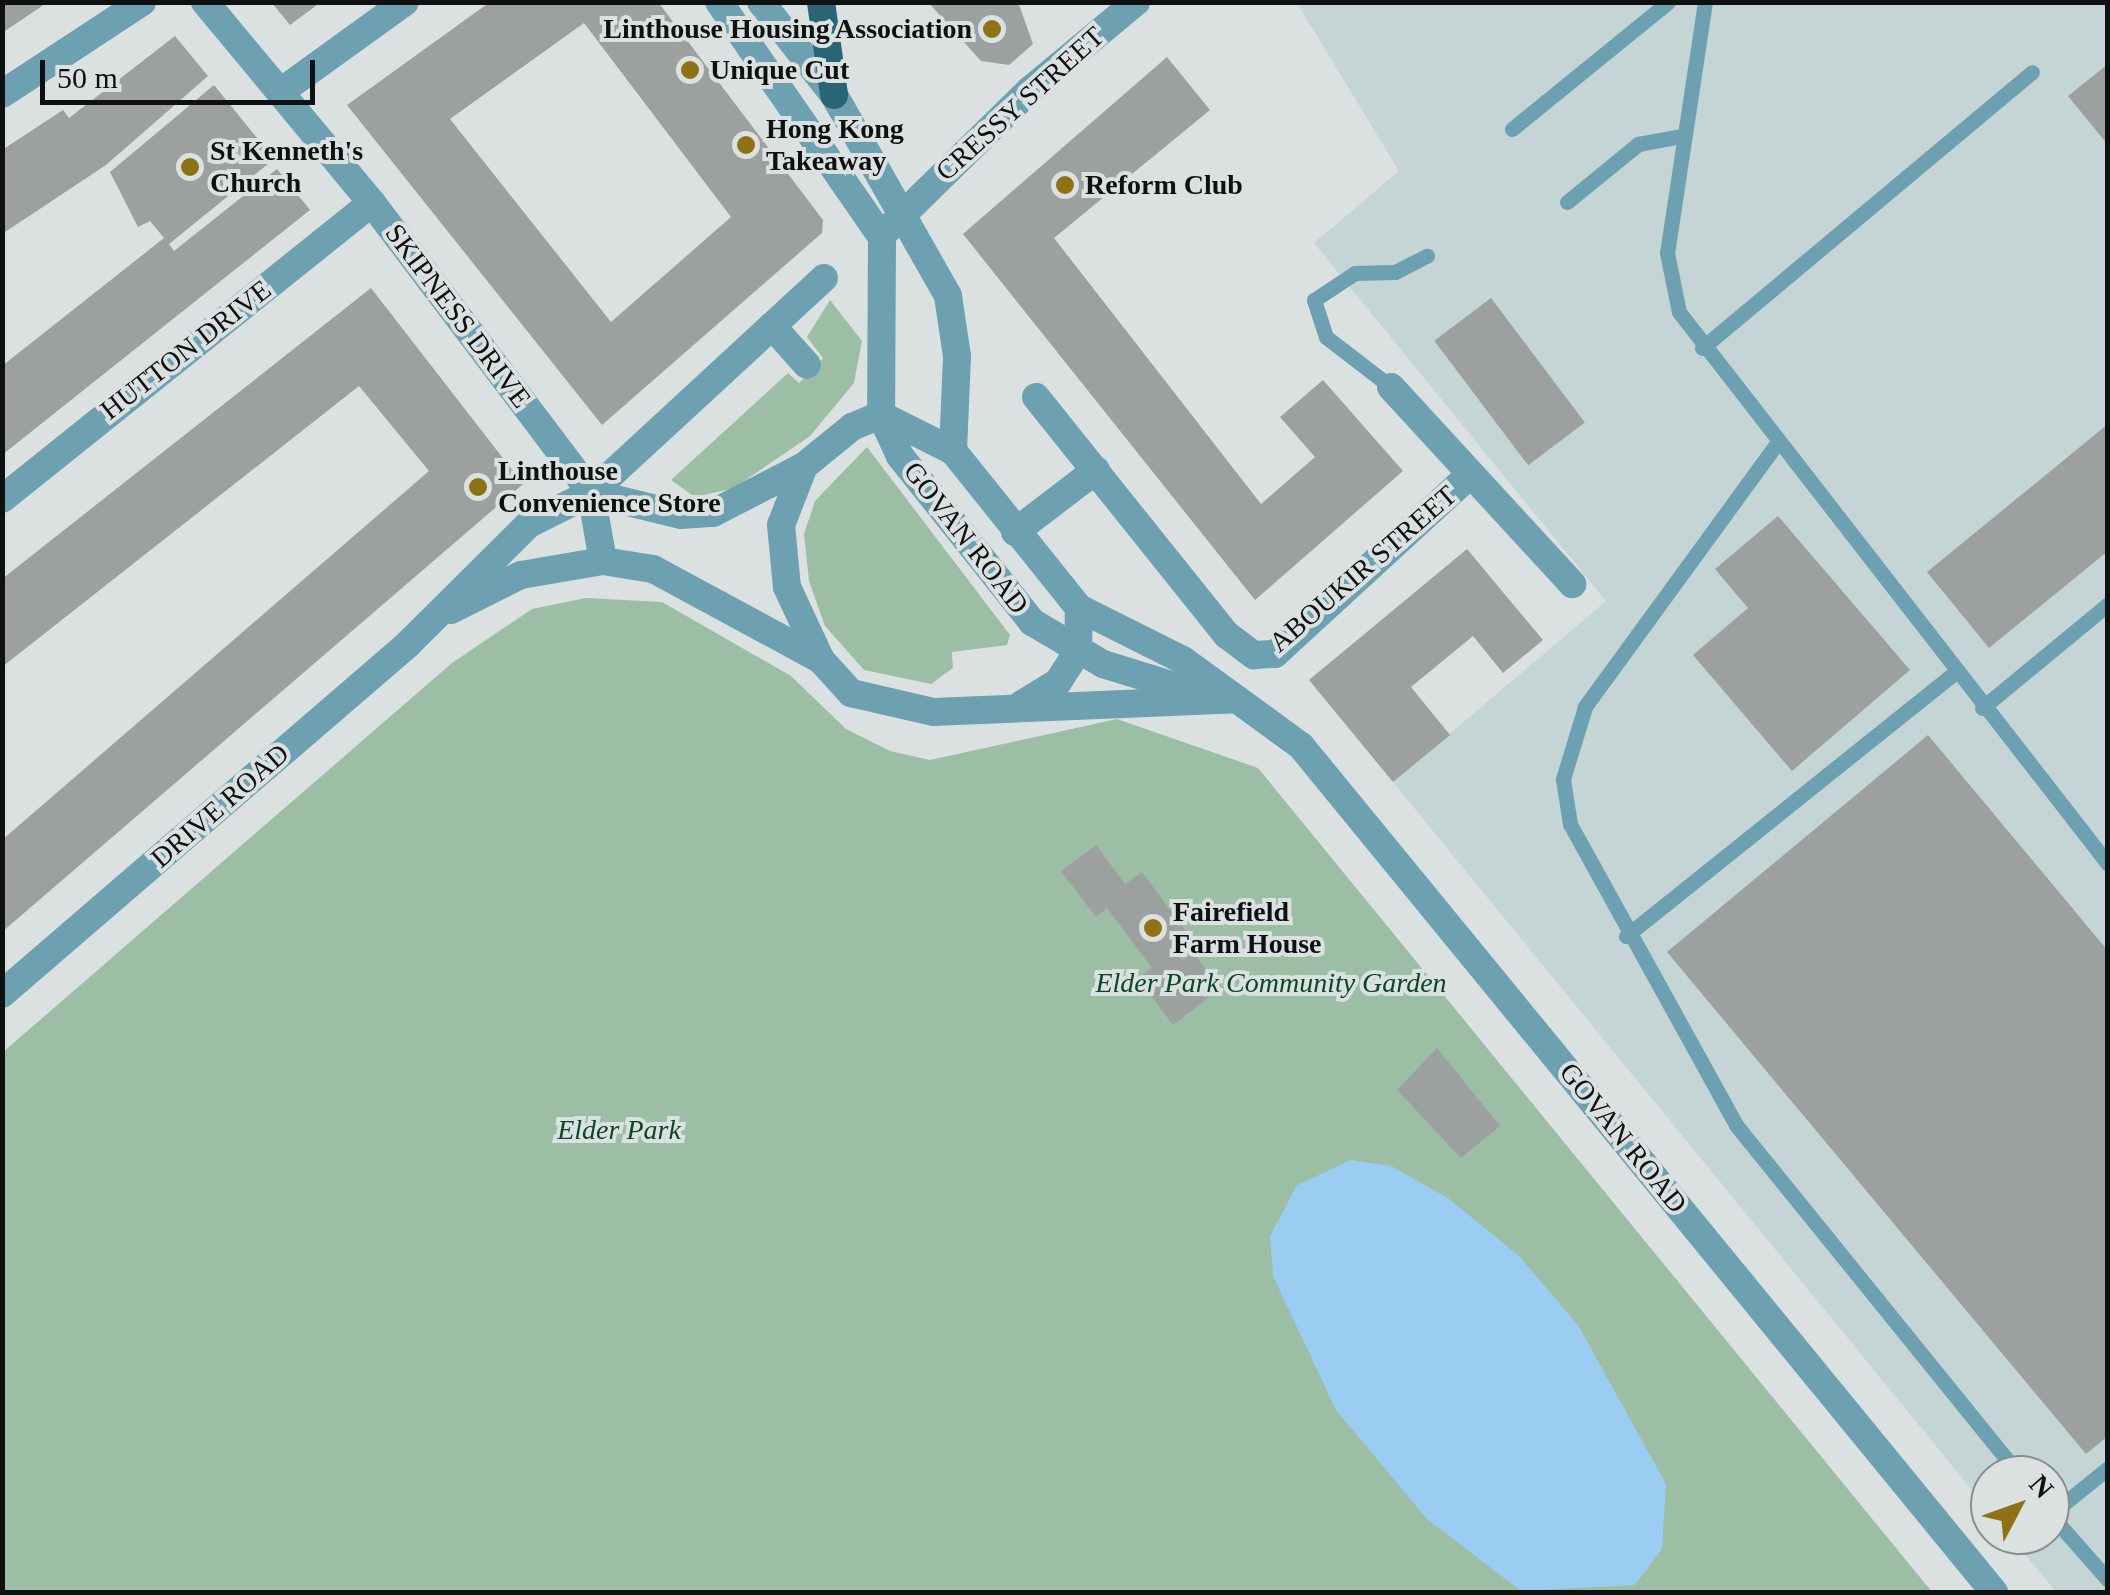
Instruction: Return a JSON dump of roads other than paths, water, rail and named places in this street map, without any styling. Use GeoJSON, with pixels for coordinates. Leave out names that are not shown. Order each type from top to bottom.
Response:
{"type":"FeatureCollection","features":[{"type":"Feature","properties":{"kind":"main road"},"geometry":{"type":"LineString","coordinates":[[821,2],[834,95]]}},
{"type":"Feature","properties":{"kind":"street"},"geometry":{"type":"LineString","coordinates":[[2,94],[142,2]]}},
{"type":"Feature","properties":{"kind":"street","name":"SKIPNESS DRIVE"},"geometry":{"type":"LineString","coordinates":[[205,2],[283,90],[372,202],[591,493]]}},
{"type":"Feature","properties":{"kind":"street"},"geometry":{"type":"LineString","coordinates":[[283,90],[406,2]]}},
{"type":"Feature","properties":{"kind":"street"},"geometry":{"type":"LineString","coordinates":[[719,2],[882,237],[904,206]]}},
{"type":"Feature","properties":{"kind":"street","name":"GOVAN ROAD"},"geometry":{"type":"LineString","coordinates":[[761,2],[834,95],[904,206],[948,296],[957,356],[953,452],[1015,532],[1079,608],[1237,699],[1302,746],[1994,1592]]}},
{"type":"Feature","properties":{"kind":"street","name":"CRESSY STREET"},"geometry":{"type":"LineString","coordinates":[[904,206],[1136,2]]}},
{"type":"Feature","properties":{"kind":"street","name":"HUTTON DRIVE"},"geometry":{"type":"LineString","coordinates":[[2,499],[372,202]]}},
{"type":"Feature","properties":{"kind":"street","name":"GOVAN ROAD"},"geometry":{"type":"LineString","coordinates":[[882,237],[881,416],[900,456],[1032,622],[1078,651],[1171,688],[1237,699]]}},
{"type":"Feature","properties":{"kind":"street","name":"DRIVE ROAD"},"geometry":{"type":"LineString","coordinates":[[2,994],[436,617],[528,524],[591,493],[824,278]]}},
{"type":"Feature","properties":{"kind":"street"},"geometry":{"type":"LineString","coordinates":[[772,326],[808,365]]}},
{"type":"Feature","properties":{"kind":"street"},"geometry":{"type":"LineString","coordinates":[[1391,387],[1572,584]]}},
{"type":"Feature","properties":{"kind":"street"},"geometry":{"type":"LineString","coordinates":[[1036,397],[1096,470]]}},
{"type":"Feature","properties":{"kind":"street"},"geometry":{"type":"LineString","coordinates":[[603,561],[591,493],[681,516],[713,513],[804,466],[881,416],[953,452]]}},
{"type":"Feature","properties":{"kind":"street"},"geometry":{"type":"LineString","coordinates":[[804,466],[781,525],[787,587],[822,660],[851,693],[886,708],[1237,699]]}},
{"type":"Feature","properties":{"kind":"street","name":"GOVAN ROAD"},"geometry":{"type":"LineString","coordinates":[[1015,532],[1096,470]]}},
{"type":"Feature","properties":{"kind":"street","name":"ABOUKIR STREET"},"geometry":{"type":"LineString","coordinates":[[1096,470],[1227,635],[1254,655],[1276,654],[1470,475]]}},
{"type":"Feature","properties":{"kind":"street","name":"DRIVE ROAD"},"geometry":{"type":"LineString","coordinates":[[436,617],[521,575],[603,561],[653,569],[822,660]]}},
{"type":"Feature","properties":{"kind":"street"},"geometry":{"type":"LineString","coordinates":[[1022,704],[1058,682],[1078,651],[1079,608]]}},
{"type":"Feature","properties":{"kind":"lane"},"geometry":{"type":"LineString","coordinates":[[1512,129],[1668,2]]}},
{"type":"Feature","properties":{"kind":"lane"},"geometry":{"type":"LineString","coordinates":[[1705,2],[1667,254],[1679,312],[1775,446],[2108,864]]}},
{"type":"Feature","properties":{"kind":"lane"},"geometry":{"type":"LineString","coordinates":[[1702,348],[2032,72]]}},
{"type":"Feature","properties":{"kind":"lane"},"geometry":{"type":"LineString","coordinates":[[1566,202],[1638,144],[1682,136]]}},
{"type":"Feature","properties":{"kind":"lane"},"geometry":{"type":"LineString","coordinates":[[1391,387],[1326,336],[1314,300],[1356,273],[1394,272],[1427,256]]}},
{"type":"Feature","properties":{"kind":"lane"},"geometry":{"type":"LineString","coordinates":[[1775,446],[1604,679],[1567,750],[1570,824],[1626,936],[1736,1125],[2003,1455]]}},
{"type":"Feature","properties":{"kind":"lane"},"geometry":{"type":"LineString","coordinates":[[1982,708],[2108,604]]}},
{"type":"Feature","properties":{"kind":"lane"},"geometry":{"type":"LineString","coordinates":[[1626,936],[1953,674]]}},
{"type":"Feature","properties":{"kind":"lane"},"geometry":{"type":"LineString","coordinates":[[2070,1498],[2108,1468]]}},
{"type":"Feature","properties":{"kind":"lane"},"geometry":{"type":"LineString","coordinates":[[2070,1537],[2108,1580]]}},
{"type":"Feature","properties":{"kind":"water"},"geometry":{"type":"Polygon","coordinates":[[[1351,1160],[1391,1166],[1448,1198],[1519,1256],[1578,1325],[1666,1484],[1662,1549],[1635,1585],[1521,1591],[1427,1519],[1336,1410],[1273,1276],[1270,1236],[1297,1185],[1351,1160]]]}},
{"type":"Feature","properties":{"kind":"place","name":"Linthouse Housing Association"},"geometry":{"type":"Point","coordinates":[992,29]}},
{"type":"Feature","properties":{"kind":"place","name":"Unique Cut"},"geometry":{"type":"Point","coordinates":[690,70]}},
{"type":"Feature","properties":{"kind":"place","name":"Hong Kong Takeaway"},"geometry":{"type":"Point","coordinates":[746,145]}},
{"type":"Feature","properties":{"kind":"place","name":"St Kenneth's Church"},"geometry":{"type":"Point","coordinates":[190,167]}},
{"type":"Feature","properties":{"kind":"place","name":"Reform Club"},"geometry":{"type":"Point","coordinates":[1065,185]}},
{"type":"Feature","properties":{"kind":"place","name":"Linthouse Convenience Store"},"geometry":{"type":"Point","coordinates":[478,487]}},
{"type":"Feature","properties":{"kind":"place","name":"Fairefield Farm House"},"geometry":{"type":"Point","coordinates":[1153,928]}},
{"type":"Feature","properties":{"kind":"park label","name":"Elder Park Community Garden"},"geometry":{"type":"Point","coordinates":[1271,983]}},
{"type":"Feature","properties":{"kind":"park label","name":"Elder Park"},"geometry":{"type":"Point","coordinates":[619,1130]}}]}
